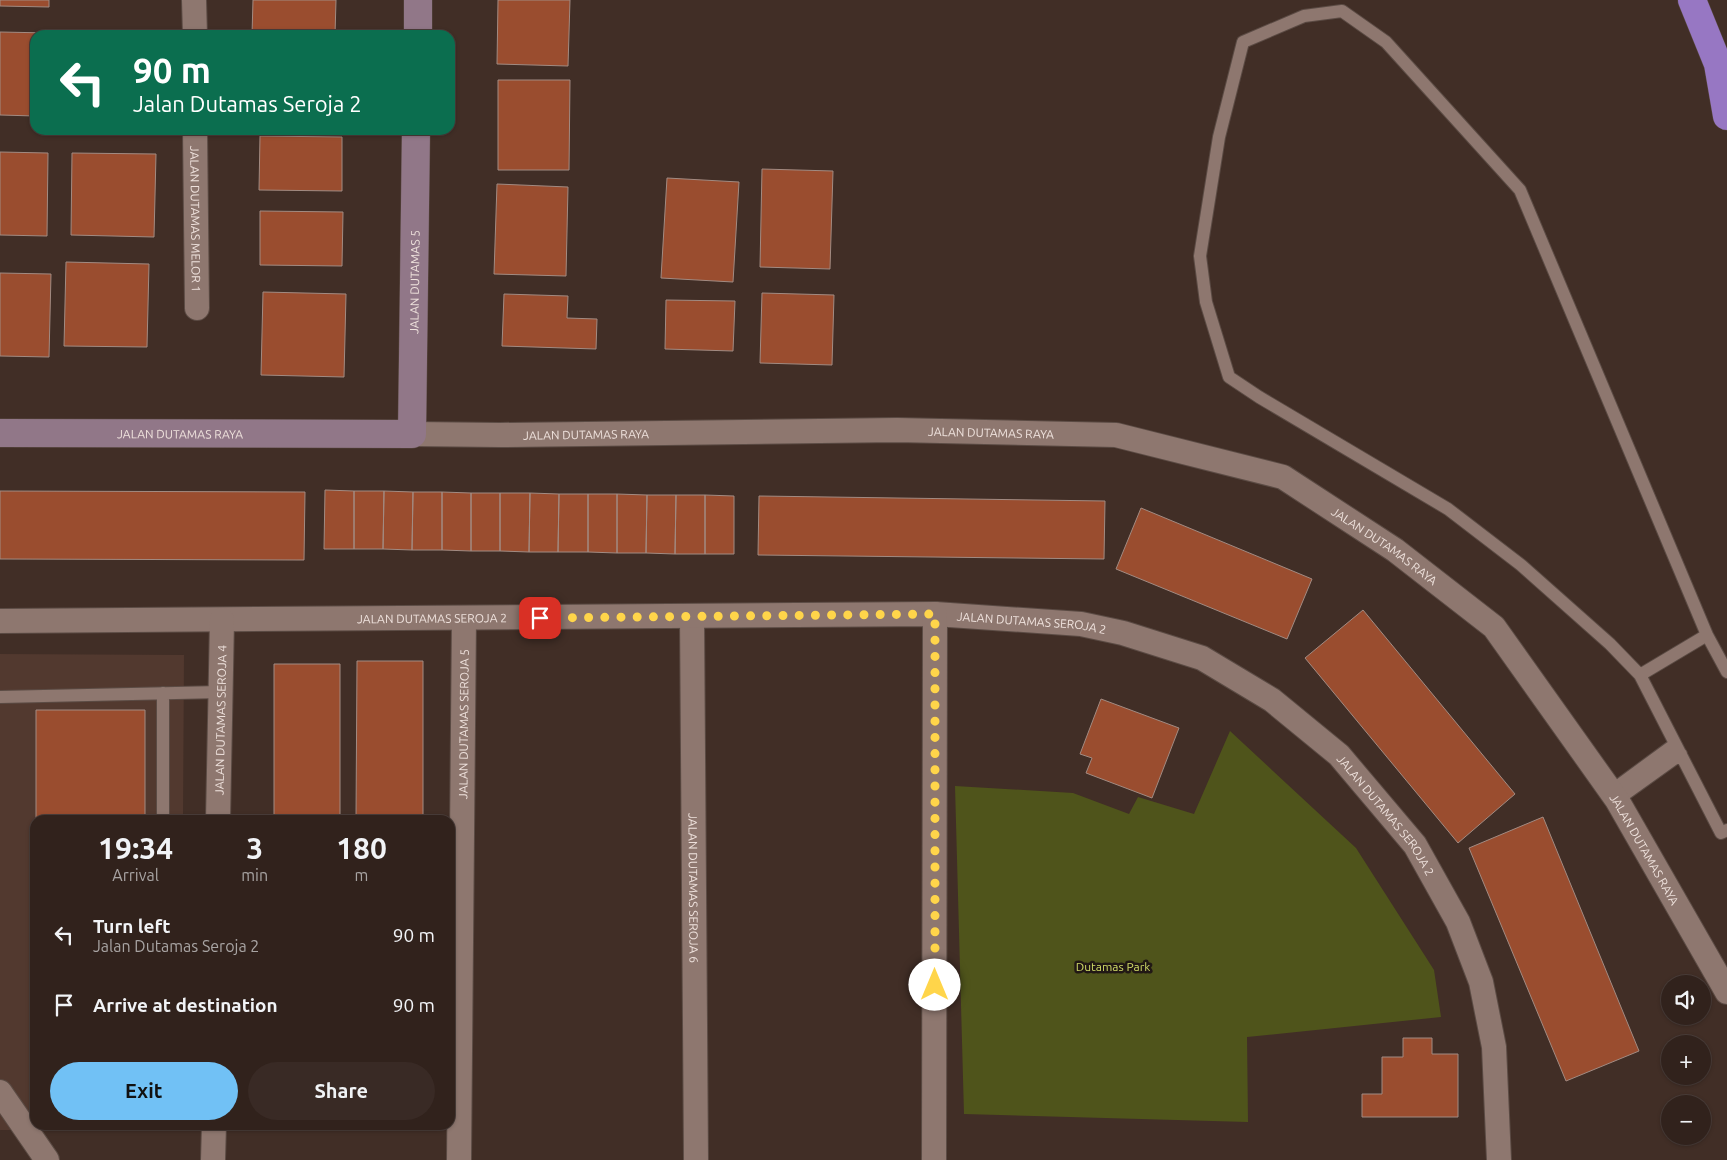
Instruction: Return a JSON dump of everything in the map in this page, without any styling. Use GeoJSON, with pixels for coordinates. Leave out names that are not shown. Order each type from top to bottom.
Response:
{"type":"FeatureCollection","features":[{"type":"Feature","properties":{"kind":"highway"},"geometry":{"type":"LineString","coordinates":[[1692,0],[1718,64],[1727,116]]}},
{"type":"Feature","properties":{"kind":"street"},"geometry":{"type":"LineString","coordinates":[[194,0],[195,30]]}},
{"type":"Feature","properties":{"kind":"street"},"geometry":{"type":"LineString","coordinates":[[418,0],[418,30]]}},
{"type":"Feature","properties":{"kind":"street","name":"JALAN DUTAMAS MELOR 1"},"geometry":{"type":"LineString","coordinates":[[195,135],[197,308]]}},
{"type":"Feature","properties":{"kind":"street","name":"JALAN DUTAMAS 5"},"geometry":{"type":"LineString","coordinates":[[412,434],[416,135]]}},
{"type":"Feature","properties":{"kind":"street","name":"JALAN DUTAMAS RAYA"},"geometry":{"type":"LineString","coordinates":[[0,433],[500,435],[897,430],[1116,435],[1283,477],[1395,550],[1494,627],[1614,795],[1727,992]]}},
{"type":"Feature","properties":{"kind":"street"},"geometry":{"type":"LineString","coordinates":[[934,1160],[935,614]]}},
{"type":"Feature","properties":{"kind":"street","name":"JALAN DUTAMAS SEROJA 2"},"geometry":{"type":"LineString","coordinates":[[0,621],[935,614],[1082,624],[1123,633],[1202,658],[1272,700],[1339,755],[1415,845],[1458,922],[1481,982],[1494,1047],[1499,1160]]}},
{"type":"Feature","properties":{"kind":"street","name":"JALAN DUTAMAS SEROJA 6"},"geometry":{"type":"LineString","coordinates":[[692,617],[696,1160]]}},
{"type":"Feature","properties":{"kind":"street","name":"JALAN DUTAMAS SEROJA 5"},"geometry":{"type":"LineString","coordinates":[[459,1160],[464,618]]}},
{"type":"Feature","properties":{"kind":"street","name":"JALAN DUTAMAS SEROJA 4"},"geometry":{"type":"LineString","coordinates":[[218,815],[222,620]]}},
{"type":"Feature","properties":{"kind":"street"},"geometry":{"type":"LineString","coordinates":[[0,1092],[47,1160]]}},
{"type":"Feature","properties":{"kind":"street"},"geometry":{"type":"LineString","coordinates":[[214,1130],[214,1160]]}},
{"type":"Feature","properties":{"kind":"lane"},"geometry":{"type":"LineString","coordinates":[[1727,672],[1708,635],[1520,190],[1386,42],[1342,11],[1304,16],[1243,42],[1219,137],[1200,256],[1206,302],[1228,376],[1259,397],[1448,509],[1521,565],[1610,644],[1640,675],[1721,833],[1727,830]]}},
{"type":"Feature","properties":{"kind":"lane"},"geometry":{"type":"LineString","coordinates":[[1640,675],[1708,635]]}},
{"type":"Feature","properties":{"kind":"lane"},"geometry":{"type":"LineString","coordinates":[[0,697],[220,692]]}},
{"type":"Feature","properties":{"kind":"lane"},"geometry":{"type":"LineString","coordinates":[[163,693],[163,815]]}},
{"type":"Feature","properties":{"kind":"lane"},"geometry":{"type":"LineString","coordinates":[[1614,795],[1678,749]]}},
{"type":"Feature","properties":{"kind":"shaded area"},"geometry":{"type":"Polygon","coordinates":[[[0,654],[184,655],[183,815],[30,815],[30,1130],[181,1131],[0,1130],[0,654]]]}},
{"type":"Feature","properties":{"kind":"green space","name":"Dutamas Park"},"geometry":{"type":"Polygon","coordinates":[[[1230,731],[1356,848],[1434,970],[1441,1017],[1247,1037],[1248,1122],[964,1114],[955,786],[1073,793],[1129,814],[1138,797],[1194,814],[1230,731]]]}},
{"type":"Feature","properties":{"kind":"building"},"geometry":{"type":"Polygon","coordinates":[[[0,0],[49,0],[49,7],[0,6],[0,0]]]}},
{"type":"Feature","properties":{"kind":"building"},"geometry":{"type":"Polygon","coordinates":[[[253,0],[336,0],[335,30],[252,30],[253,0]]]}},
{"type":"Feature","properties":{"kind":"building"},"geometry":{"type":"Polygon","coordinates":[[[498,0],[570,0],[568,66],[497,64],[498,0]]]}},
{"type":"Feature","properties":{"kind":"building"},"geometry":{"type":"Polygon","coordinates":[[[0,32],[30,33],[30,116],[0,115],[0,32]]]}},
{"type":"Feature","properties":{"kind":"building"},"geometry":{"type":"Polygon","coordinates":[[[498,80],[570,80],[569,170],[498,170],[498,80]]]}},
{"type":"Feature","properties":{"kind":"building"},"geometry":{"type":"Polygon","coordinates":[[[260,136],[342,137],[342,191],[259,190],[260,136]]]}},
{"type":"Feature","properties":{"kind":"building"},"geometry":{"type":"Polygon","coordinates":[[[0,152],[48,153],[47,236],[0,235],[0,152]]]}},
{"type":"Feature","properties":{"kind":"building"},"geometry":{"type":"Polygon","coordinates":[[[72,153],[156,154],[154,237],[71,235],[72,153]]]}},
{"type":"Feature","properties":{"kind":"building"},"geometry":{"type":"Polygon","coordinates":[[[762,169],[833,171],[830,269],[760,267],[762,169]]]}},
{"type":"Feature","properties":{"kind":"building"},"geometry":{"type":"Polygon","coordinates":[[[667,178],[739,182],[733,282],[661,278],[667,178]]]}},
{"type":"Feature","properties":{"kind":"building"},"geometry":{"type":"Polygon","coordinates":[[[497,184],[568,187],[566,276],[494,274],[497,184]]]}},
{"type":"Feature","properties":{"kind":"building"},"geometry":{"type":"Polygon","coordinates":[[[260,211],[343,212],[342,266],[260,265],[260,211]]]}},
{"type":"Feature","properties":{"kind":"building"},"geometry":{"type":"Polygon","coordinates":[[[66,262],[149,264],[147,347],[64,346],[66,262]]]}},
{"type":"Feature","properties":{"kind":"building"},"geometry":{"type":"Polygon","coordinates":[[[0,273],[51,274],[49,357],[0,356],[0,273]]]}},
{"type":"Feature","properties":{"kind":"building"},"geometry":{"type":"Polygon","coordinates":[[[263,292],[346,294],[344,377],[261,375],[263,292]]]}},
{"type":"Feature","properties":{"kind":"building"},"geometry":{"type":"Polygon","coordinates":[[[762,293],[834,295],[832,365],[760,363],[762,293]]]}},
{"type":"Feature","properties":{"kind":"building"},"geometry":{"type":"Polygon","coordinates":[[[504,294],[568,296],[567,318],[597,319],[596,349],[502,346],[504,294]]]}},
{"type":"Feature","properties":{"kind":"building"},"geometry":{"type":"Polygon","coordinates":[[[666,300],[735,301],[733,351],[665,349],[666,300]]]}},
{"type":"Feature","properties":{"kind":"building"},"geometry":{"type":"Polygon","coordinates":[[[325,490],[354,491],[354,549],[324,549],[325,490]]]}},
{"type":"Feature","properties":{"kind":"building"},"geometry":{"type":"Polygon","coordinates":[[[0,491],[305,492],[304,560],[0,559],[0,491]]]}},
{"type":"Feature","properties":{"kind":"building"},"geometry":{"type":"Polygon","coordinates":[[[354,491],[384,491],[383,549],[354,549],[354,491]]]}},
{"type":"Feature","properties":{"kind":"building"},"geometry":{"type":"Polygon","coordinates":[[[384,491],[413,492],[412,550],[383,549],[384,491]]]}},
{"type":"Feature","properties":{"kind":"building"},"geometry":{"type":"Polygon","coordinates":[[[413,492],[442,492],[442,550],[412,550],[413,492]]]}},
{"type":"Feature","properties":{"kind":"building"},"geometry":{"type":"Polygon","coordinates":[[[442,492],[471,493],[471,551],[442,550],[442,492]]]}},
{"type":"Feature","properties":{"kind":"building"},"geometry":{"type":"Polygon","coordinates":[[[471,493],[500,493],[500,551],[471,551],[471,493]]]}},
{"type":"Feature","properties":{"kind":"building"},"geometry":{"type":"Polygon","coordinates":[[[500,493],[530,493],[529,552],[500,551],[500,493]]]}},
{"type":"Feature","properties":{"kind":"building"},"geometry":{"type":"Polygon","coordinates":[[[530,493],[559,494],[558,552],[529,552],[530,493]]]}},
{"type":"Feature","properties":{"kind":"building"},"geometry":{"type":"Polygon","coordinates":[[[559,494],[588,494],[588,552],[558,552],[559,494]]]}},
{"type":"Feature","properties":{"kind":"building"},"geometry":{"type":"Polygon","coordinates":[[[588,494],[617,494],[617,553],[588,552],[588,494]]]}},
{"type":"Feature","properties":{"kind":"building"},"geometry":{"type":"Polygon","coordinates":[[[617,494],[647,495],[646,553],[617,553],[617,494]]]}},
{"type":"Feature","properties":{"kind":"building"},"geometry":{"type":"Polygon","coordinates":[[[647,495],[676,495],[675,554],[646,553],[647,495]]]}},
{"type":"Feature","properties":{"kind":"building"},"geometry":{"type":"Polygon","coordinates":[[[676,495],[705,495],[705,554],[675,554],[676,495]]]}},
{"type":"Feature","properties":{"kind":"building"},"geometry":{"type":"Polygon","coordinates":[[[705,495],[734,496],[734,554],[705,554],[705,495]]]}},
{"type":"Feature","properties":{"kind":"building"},"geometry":{"type":"Polygon","coordinates":[[[759,496],[1105,501],[1104,559],[758,555],[759,496]]]}},
{"type":"Feature","properties":{"kind":"building"},"geometry":{"type":"Polygon","coordinates":[[[1141,508],[1312,579],[1287,639],[1116,569],[1141,508]]]}},
{"type":"Feature","properties":{"kind":"building"},"geometry":{"type":"Polygon","coordinates":[[[1363,610],[1515,794],[1458,843],[1305,658],[1363,610]]]}},
{"type":"Feature","properties":{"kind":"building"},"geometry":{"type":"Polygon","coordinates":[[[357,661],[423,661],[423,815],[356,815],[357,661]]]}},
{"type":"Feature","properties":{"kind":"building"},"geometry":{"type":"Polygon","coordinates":[[[274,664],[340,664],[340,815],[274,815],[274,664]]]}},
{"type":"Feature","properties":{"kind":"building"},"geometry":{"type":"Polygon","coordinates":[[[1101,699],[1179,728],[1152,798],[1086,773],[1092,758],[1080,754],[1101,699]]]}},
{"type":"Feature","properties":{"kind":"building"},"geometry":{"type":"Polygon","coordinates":[[[36,710],[145,710],[145,815],[36,815],[36,710]]]}},
{"type":"Feature","properties":{"kind":"building"},"geometry":{"type":"Polygon","coordinates":[[[1543,817],[1639,1051],[1566,1081],[1469,848],[1543,817]]]}},
{"type":"Feature","properties":{"kind":"building"},"geometry":{"type":"Polygon","coordinates":[[[1403,1038],[1432,1038],[1432,1054],[1458,1054],[1458,1117],[1362,1117],[1362,1094],[1382,1094],[1382,1057],[1403,1057],[1403,1038]]]}},
{"type":"Feature","properties":{"kind":"route"},"geometry":{"type":"LineString","coordinates":[[540,618],[935,614],[935,985]]}}]}
